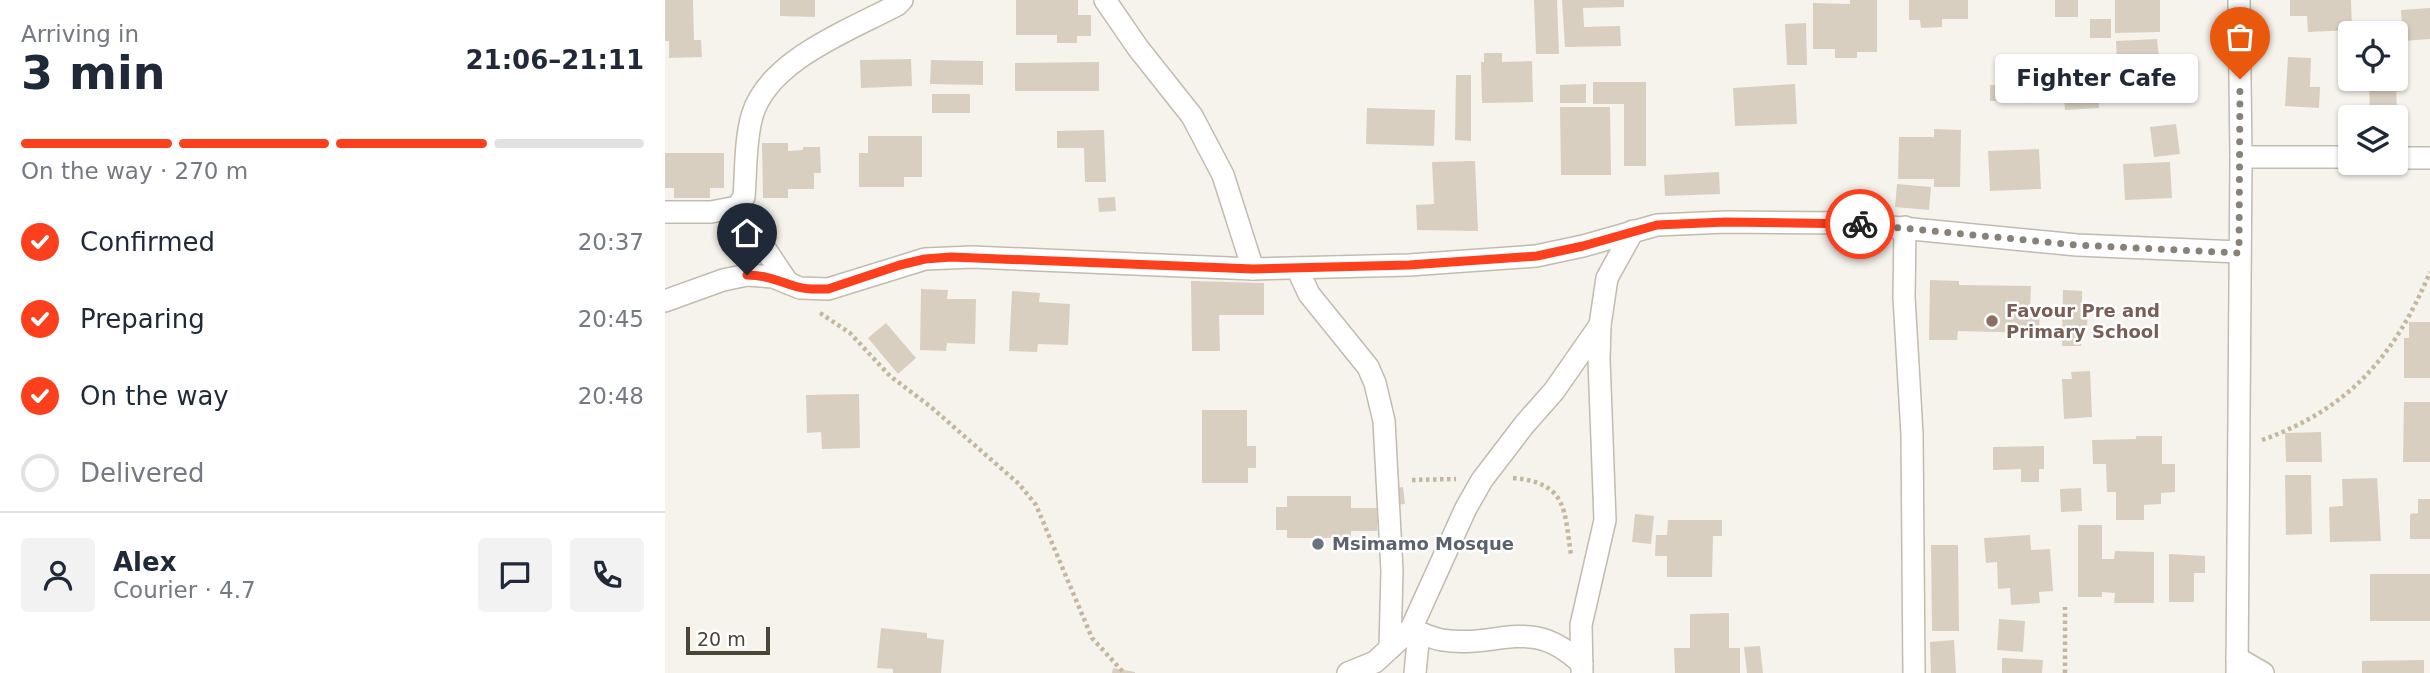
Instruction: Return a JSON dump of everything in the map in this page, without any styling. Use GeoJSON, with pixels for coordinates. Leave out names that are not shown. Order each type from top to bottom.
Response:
{"type":"FeatureCollection","features":[{"type":"Feature","properties":{"kind":"street"},"geometry":{"type":"LineString","coordinates":[[665,212],[711,212],[737,207],[744,197],[752,117],[762,91],[780,71],[807,52],[898,5],[901,0]]}},
{"type":"Feature","properties":{"kind":"street"},"geometry":{"type":"LineString","coordinates":[[1105,0],[1198,126],[1223,175],[1253,269]]}},
{"type":"Feature","properties":{"kind":"street"},"geometry":{"type":"LineString","coordinates":[[2239,0],[2241,157],[2237,666],[2263,673]]}},
{"type":"Feature","properties":{"kind":"street"},"geometry":{"type":"LineString","coordinates":[[2241,157],[2338,158]]}},
{"type":"Feature","properties":{"kind":"street"},"geometry":{"type":"LineString","coordinates":[[2408,158],[2430,158]]}},
{"type":"Feature","properties":{"kind":"street"},"geometry":{"type":"LineString","coordinates":[[737,207],[794,285]]}},
{"type":"Feature","properties":{"kind":"street"},"geometry":{"type":"LineString","coordinates":[[665,301],[723,280],[747,275],[773,277],[794,285],[828,289],[900,265],[951,257],[1253,269],[1409,265],[1537,256],[1657,225],[1726,222],[1850,223],[2077,245],[2239,253]]}},
{"type":"Feature","properties":{"kind":"street"},"geometry":{"type":"LineString","coordinates":[[1905,227],[1904,297],[1912,434],[1915,673]]}},
{"type":"Feature","properties":{"kind":"street"},"geometry":{"type":"LineString","coordinates":[[1582,669],[1581,625],[1605,520],[1600,325],[1607,278],[1633,230]]}},
{"type":"Feature","properties":{"kind":"street"},"geometry":{"type":"LineString","coordinates":[[1297,268],[1310,295],[1368,367],[1384,421],[1392,571],[1390,648]]}},
{"type":"Feature","properties":{"kind":"street"},"geometry":{"type":"LineString","coordinates":[[1415,673],[1415,630],[1461,519],[1482,480],[1554,391],[1600,325]]}},
{"type":"Feature","properties":{"kind":"street"},"geometry":{"type":"LineString","coordinates":[[1415,630],[1441,640],[1535,636],[1571,654],[1582,669]]}},
{"type":"Feature","properties":{"kind":"street"},"geometry":{"type":"LineString","coordinates":[[1348,673],[1375,662],[1415,630]]}},
{"type":"Feature","properties":{"kind":"path"},"geometry":{"type":"LineString","coordinates":[[2238,449],[2288,431],[2343,397],[2382,359],[2422,292],[2430,272]]}},
{"type":"Feature","properties":{"kind":"path"},"geometry":{"type":"LineString","coordinates":[[794,285],[823,316],[850,333],[890,376],[931,407],[1019,484],[1036,505],[1092,638],[1124,673]]}},
{"type":"Feature","properties":{"kind":"path"},"geometry":{"type":"LineString","coordinates":[[1386,459],[1409,480],[1482,480],[1500,477],[1521,479],[1554,492],[1566,516],[1573,566]]}},
{"type":"Feature","properties":{"kind":"path"},"geometry":{"type":"LineString","coordinates":[[2064,673],[2065,607]]}},
{"type":"Feature","properties":{"kind":"building"},"geometry":{"type":"Polygon","coordinates":[[[665,0],[693,0],[694,40],[701,40],[702,57],[669,58],[669,41],[665,41],[665,0]]]}},
{"type":"Feature","properties":{"kind":"building"},"geometry":{"type":"Polygon","coordinates":[[[780,0],[815,0],[815,17],[780,16],[780,0]]]}},
{"type":"Feature","properties":{"kind":"building"},"geometry":{"type":"Polygon","coordinates":[[[1016,0],[1078,0],[1078,15],[1091,15],[1091,36],[1077,36],[1077,43],[1057,43],[1057,35],[1016,35],[1016,0]]]}},
{"type":"Feature","properties":{"kind":"building"},"geometry":{"type":"Polygon","coordinates":[[[1534,0],[1557,0],[1559,54],[1536,54],[1534,0]]]}},
{"type":"Feature","properties":{"kind":"building"},"geometry":{"type":"Polygon","coordinates":[[[1562,0],[1624,0],[1624,7],[1583,8],[1584,27],[1620,26],[1621,46],[1565,47],[1562,0]]]}},
{"type":"Feature","properties":{"kind":"building"},"geometry":{"type":"Polygon","coordinates":[[[1850,0],[1877,0],[1877,52],[1857,52],[1857,58],[1835,58],[1835,49],[1813,49],[1813,3],[1850,4],[1850,0]]]}},
{"type":"Feature","properties":{"kind":"building"},"geometry":{"type":"Polygon","coordinates":[[[1909,0],[1968,0],[1968,19],[1942,19],[1942,27],[1921,28],[1920,20],[1909,20],[1909,0]]]}},
{"type":"Feature","properties":{"kind":"building"},"geometry":{"type":"Polygon","coordinates":[[[2055,0],[2078,0],[2078,17],[2055,17],[2055,0]]]}},
{"type":"Feature","properties":{"kind":"building"},"geometry":{"type":"Polygon","coordinates":[[[2115,0],[2160,0],[2160,32],[2115,33],[2115,0]]]}},
{"type":"Feature","properties":{"kind":"building"},"geometry":{"type":"Polygon","coordinates":[[[2290,0],[2351,0],[2352,21],[2338,21],[2338,31],[2308,32],[2307,16],[2290,16],[2290,0]]]}},
{"type":"Feature","properties":{"kind":"building"},"geometry":{"type":"Polygon","coordinates":[[[2430,8],[2430,39],[2408,41],[2408,21],[2402,21],[2401,10],[2430,8]]]}},
{"type":"Feature","properties":{"kind":"building"},"geometry":{"type":"Polygon","coordinates":[[[2090,19],[2111,19],[2111,38],[2090,38],[2090,19]]]}},
{"type":"Feature","properties":{"kind":"building"},"geometry":{"type":"Polygon","coordinates":[[[1806,23],[1807,65],[1787,65],[1785,24],[1806,23]]]}},
{"type":"Feature","properties":{"kind":"building"},"geometry":{"type":"Polygon","coordinates":[[[2157,39],[2159,58],[2167,57],[2168,85],[2160,86],[2161,101],[2119,103],[2118,88],[2111,89],[2109,61],[2117,61],[2116,41],[2157,39]]]}},
{"type":"Feature","properties":{"kind":"building"},"geometry":{"type":"Polygon","coordinates":[[[1484,53],[1502,53],[1502,62],[1532,61],[1533,102],[1482,103],[1481,62],[1484,62],[1484,53]]]}},
{"type":"Feature","properties":{"kind":"building"},"geometry":{"type":"Polygon","coordinates":[[[2288,57],[2311,58],[2310,87],[2320,87],[2319,108],[2285,106],[2288,57]]]}},
{"type":"Feature","properties":{"kind":"building"},"geometry":{"type":"Polygon","coordinates":[[[911,59],[912,86],[861,88],[860,60],[911,59]]]}},
{"type":"Feature","properties":{"kind":"building"},"geometry":{"type":"Polygon","coordinates":[[[931,60],[983,61],[983,85],[930,84],[931,60]]]}},
{"type":"Feature","properties":{"kind":"building"},"geometry":{"type":"Polygon","coordinates":[[[1099,62],[1099,91],[1015,91],[1015,63],[1099,62]]]}},
{"type":"Feature","properties":{"kind":"building"},"geometry":{"type":"Polygon","coordinates":[[[1456,75],[1471,75],[1471,141],[1455,140],[1456,75]]]}},
{"type":"Feature","properties":{"kind":"building"},"geometry":{"type":"Polygon","coordinates":[[[1593,82],[1646,82],[1646,166],[1624,166],[1624,104],[1593,104],[1593,82]]]}},
{"type":"Feature","properties":{"kind":"building"},"geometry":{"type":"Polygon","coordinates":[[[1586,84],[1586,103],[1560,103],[1560,85],[1586,84]]]}},
{"type":"Feature","properties":{"kind":"building"},"geometry":{"type":"Polygon","coordinates":[[[1795,84],[1797,124],[1735,126],[1733,88],[1795,84]]]}},
{"type":"Feature","properties":{"kind":"building"},"geometry":{"type":"Polygon","coordinates":[[[1990,85],[2034,86],[2033,101],[1990,101],[1990,85]]]}},
{"type":"Feature","properties":{"kind":"building"},"geometry":{"type":"Polygon","coordinates":[[[2369,91],[2396,91],[2397,105],[2370,105],[2369,91]]]}},
{"type":"Feature","properties":{"kind":"building"},"geometry":{"type":"Polygon","coordinates":[[[932,94],[970,94],[970,113],[932,113],[932,94]]]}},
{"type":"Feature","properties":{"kind":"building"},"geometry":{"type":"Polygon","coordinates":[[[2098,95],[2099,108],[2065,110],[2064,96],[2098,95]]]}},
{"type":"Feature","properties":{"kind":"building"},"geometry":{"type":"Polygon","coordinates":[[[1560,107],[1610,107],[1611,175],[1561,175],[1560,107]]]}},
{"type":"Feature","properties":{"kind":"building"},"geometry":{"type":"Polygon","coordinates":[[[1367,108],[1435,110],[1434,146],[1366,144],[1367,108]]]}},
{"type":"Feature","properties":{"kind":"building"},"geometry":{"type":"Polygon","coordinates":[[[2176,124],[2180,154],[2154,157],[2150,127],[2176,124]]]}},
{"type":"Feature","properties":{"kind":"building"},"geometry":{"type":"Polygon","coordinates":[[[1934,129],[1961,130],[1960,187],[1934,187],[1934,179],[1898,179],[1899,137],[1934,137],[1934,129]]]}},
{"type":"Feature","properties":{"kind":"building"},"geometry":{"type":"Polygon","coordinates":[[[1104,130],[1106,182],[1085,182],[1084,148],[1057,148],[1057,131],[1104,130]]]}},
{"type":"Feature","properties":{"kind":"building"},"geometry":{"type":"Polygon","coordinates":[[[868,136],[922,136],[922,177],[904,177],[904,187],[859,187],[859,153],[868,153],[868,136]]]}},
{"type":"Feature","properties":{"kind":"building"},"geometry":{"type":"Polygon","coordinates":[[[762,143],[788,143],[788,151],[803,150],[803,147],[820,147],[821,173],[814,173],[814,189],[788,189],[788,198],[763,198],[762,143]]]}},
{"type":"Feature","properties":{"kind":"building"},"geometry":{"type":"Polygon","coordinates":[[[2039,149],[2041,189],[1990,191],[1988,151],[2039,149]]]}},
{"type":"Feature","properties":{"kind":"building"},"geometry":{"type":"Polygon","coordinates":[[[665,153],[724,153],[724,188],[710,188],[710,198],[674,198],[674,188],[665,188],[665,153]]]}},
{"type":"Feature","properties":{"kind":"building"},"geometry":{"type":"Polygon","coordinates":[[[1475,161],[1478,231],[1417,230],[1416,205],[1434,204],[1432,162],[1475,161]]]}},
{"type":"Feature","properties":{"kind":"building"},"geometry":{"type":"Polygon","coordinates":[[[2170,162],[2172,198],[2125,200],[2123,164],[2170,162]]]}},
{"type":"Feature","properties":{"kind":"building"},"geometry":{"type":"Polygon","coordinates":[[[1719,172],[1720,194],[1665,196],[1664,175],[1719,172]]]}},
{"type":"Feature","properties":{"kind":"building"},"geometry":{"type":"Polygon","coordinates":[[[1897,184],[1931,187],[1929,210],[1895,207],[1897,184]]]}},
{"type":"Feature","properties":{"kind":"building"},"geometry":{"type":"Polygon","coordinates":[[[1115,197],[1116,211],[1099,212],[1098,198],[1115,197]]]}},
{"type":"Feature","properties":{"kind":"building"},"geometry":{"type":"Polygon","coordinates":[[[1930,280],[1959,281],[1959,285],[2031,286],[2030,310],[2040,310],[2039,333],[1958,331],[1957,340],[1929,340],[1930,280]]]}},
{"type":"Feature","properties":{"kind":"building"},"geometry":{"type":"Polygon","coordinates":[[[1191,281],[1264,283],[1264,315],[1219,315],[1220,351],[1192,351],[1191,281]]]}},
{"type":"Feature","properties":{"kind":"building"},"geometry":{"type":"Polygon","coordinates":[[[921,289],[948,290],[947,299],[976,299],[975,344],[947,343],[946,351],[920,350],[921,289]]]}},
{"type":"Feature","properties":{"kind":"building"},"geometry":{"type":"Polygon","coordinates":[[[2063,290],[2082,291],[2082,308],[2088,308],[2087,330],[2082,330],[2081,346],[2062,346],[2063,290]]]}},
{"type":"Feature","properties":{"kind":"building"},"geometry":{"type":"Polygon","coordinates":[[[1012,291],[1040,293],[1039,302],[1070,304],[1068,345],[1038,344],[1037,352],[1009,351],[1012,291]]]}},
{"type":"Feature","properties":{"kind":"building"},"geometry":{"type":"Polygon","coordinates":[[[2409,322],[2430,322],[2430,378],[2404,378],[2404,338],[2409,338],[2409,322]]]}},
{"type":"Feature","properties":{"kind":"building"},"geometry":{"type":"Polygon","coordinates":[[[886,323],[916,358],[898,374],[868,338],[886,323]]]}},
{"type":"Feature","properties":{"kind":"building"},"geometry":{"type":"Polygon","coordinates":[[[2090,371],[2092,417],[2064,419],[2062,379],[2072,379],[2071,372],[2090,371]]]}},
{"type":"Feature","properties":{"kind":"building"},"geometry":{"type":"Polygon","coordinates":[[[859,394],[860,448],[822,449],[821,432],[807,433],[806,395],[859,394]]]}},
{"type":"Feature","properties":{"kind":"building"},"geometry":{"type":"Polygon","coordinates":[[[2404,402],[2430,402],[2430,462],[2403,462],[2404,402]]]}},
{"type":"Feature","properties":{"kind":"building"},"geometry":{"type":"Polygon","coordinates":[[[1202,410],[1247,410],[1247,446],[1256,446],[1256,468],[1248,468],[1248,483],[1202,483],[1202,410]]]}},
{"type":"Feature","properties":{"kind":"building"},"geometry":{"type":"Polygon","coordinates":[[[2321,432],[2322,462],[2286,462],[2285,433],[2321,432]]]}},
{"type":"Feature","properties":{"kind":"building"},"geometry":{"type":"Polygon","coordinates":[[[2136,436],[2162,436],[2162,464],[2175,464],[2175,492],[2161,493],[2161,504],[2144,505],[2144,520],[2116,520],[2116,492],[2107,492],[2106,464],[2093,464],[2092,440],[2136,439],[2136,436]]]}},
{"type":"Feature","properties":{"kind":"building"},"geometry":{"type":"Polygon","coordinates":[[[2044,446],[2044,469],[2039,469],[2039,482],[2021,482],[2021,469],[1993,470],[1993,447],[2044,446]]]}},
{"type":"Feature","properties":{"kind":"building"},"geometry":{"type":"Polygon","coordinates":[[[2285,475],[2311,475],[2312,534],[2286,535],[2285,475]]]}},
{"type":"Feature","properties":{"kind":"building"},"geometry":{"type":"Polygon","coordinates":[[[2377,478],[2381,541],[2330,542],[2329,507],[2343,506],[2342,479],[2377,478]]]}},
{"type":"Feature","properties":{"kind":"building"},"geometry":{"type":"Polygon","coordinates":[[[1403,487],[1405,504],[1391,505],[1390,489],[1403,487]]]}},
{"type":"Feature","properties":{"kind":"building"},"geometry":{"type":"Polygon","coordinates":[[[2081,488],[2082,511],[2061,512],[2060,489],[2081,488]]]}},
{"type":"Feature","properties":{"kind":"building"},"geometry":{"type":"Polygon","coordinates":[[[1287,496],[1351,496],[1351,508],[1378,508],[1377,531],[1351,531],[1351,538],[1287,538],[1287,530],[1276,530],[1276,507],[1287,507],[1287,496]]]}},
{"type":"Feature","properties":{"kind":"building"},"geometry":{"type":"Polygon","coordinates":[[[2418,499],[2430,499],[2430,539],[2410,539],[2410,514],[2418,513],[2418,499]]]}},
{"type":"Feature","properties":{"kind":"building"},"geometry":{"type":"Polygon","coordinates":[[[1635,514],[1654,516],[1651,544],[1632,542],[1635,514]]]}},
{"type":"Feature","properties":{"kind":"building"},"geometry":{"type":"Polygon","coordinates":[[[1668,520],[1722,520],[1722,536],[1713,536],[1712,577],[1667,577],[1667,556],[1655,556],[1656,535],[1667,535],[1668,520]]]}},
{"type":"Feature","properties":{"kind":"building"},"geometry":{"type":"Polygon","coordinates":[[[2078,525],[2102,525],[2102,559],[2114,559],[2115,551],[2154,552],[2154,603],[2114,603],[2115,593],[2102,592],[2102,597],[2078,597],[2078,525]]]}},
{"type":"Feature","properties":{"kind":"building"},"geometry":{"type":"Polygon","coordinates":[[[2030,535],[2031,550],[2050,549],[2053,591],[2039,592],[2040,603],[2011,605],[2010,588],[1998,589],[1997,562],[1986,563],[1984,538],[2030,535]]]}},
{"type":"Feature","properties":{"kind":"building"},"geometry":{"type":"Polygon","coordinates":[[[1931,545],[1958,545],[1959,631],[1932,631],[1931,545]]]}},
{"type":"Feature","properties":{"kind":"building"},"geometry":{"type":"Polygon","coordinates":[[[2169,554],[2205,556],[2205,573],[2194,573],[2194,602],[2169,602],[2169,554]]]}},
{"type":"Feature","properties":{"kind":"building"},"geometry":{"type":"Polygon","coordinates":[[[2370,574],[2430,574],[2430,621],[2370,621],[2370,574]]]}},
{"type":"Feature","properties":{"kind":"building"},"geometry":{"type":"Polygon","coordinates":[[[1729,613],[1729,648],[1740,648],[1740,673],[1675,673],[1674,648],[1690,648],[1690,614],[1729,613]]]}},
{"type":"Feature","properties":{"kind":"building"},"geometry":{"type":"Polygon","coordinates":[[[1999,619],[2025,621],[2023,652],[1997,650],[1999,619]]]}},
{"type":"Feature","properties":{"kind":"building"},"geometry":{"type":"Polygon","coordinates":[[[881,628],[927,633],[927,638],[944,640],[941,673],[893,673],[893,669],[877,668],[881,628]]]}},
{"type":"Feature","properties":{"kind":"building"},"geometry":{"type":"Polygon","coordinates":[[[1954,640],[1956,673],[1931,673],[1930,642],[1954,640]]]}},
{"type":"Feature","properties":{"kind":"building"},"geometry":{"type":"Polygon","coordinates":[[[1760,646],[1763,673],[1747,673],[1744,647],[1760,646]]]}},
{"type":"Feature","properties":{"kind":"building"},"geometry":{"type":"Polygon","coordinates":[[[2002,658],[2043,660],[2042,673],[2002,673],[2002,658]]]}},
{"type":"Feature","properties":{"kind":"building"},"geometry":{"type":"Polygon","coordinates":[[[2424,660],[2424,673],[2362,673],[2362,661],[2424,660]]]}},
{"type":"Feature","properties":{"kind":"building"},"geometry":{"type":"Polygon","coordinates":[[[1113,668],[1135,672],[1135,673],[1112,673],[1113,668]]]}},
{"type":"Feature","properties":{"kind":"way so far"},"geometry":{"type":"LineString","coordinates":[[1860,224],[2077,245],[2239,253],[2240,79]]}},
{"type":"Feature","properties":{"kind":"place","name":"Fighter Cafe"},"geometry":{"type":"Point","coordinates":[2240,79]}},
{"type":"Feature","properties":{"kind":"place","name":"Favour Pre and Primary School"},"geometry":{"type":"Point","coordinates":[1992,321]}},
{"type":"Feature","properties":{"kind":"place","name":"Msimamo Mosque"},"geometry":{"type":"Point","coordinates":[1318,544]}},
{"type":"Feature","properties":{"kind":"route"},"geometry":{"type":"LineString","coordinates":[[747,275],[773,277],[800,288],[828,289],[900,265],[951,257],[1253,269],[1409,265],[1537,256],[1657,225],[1726,222],[1860,224]]}}]}
